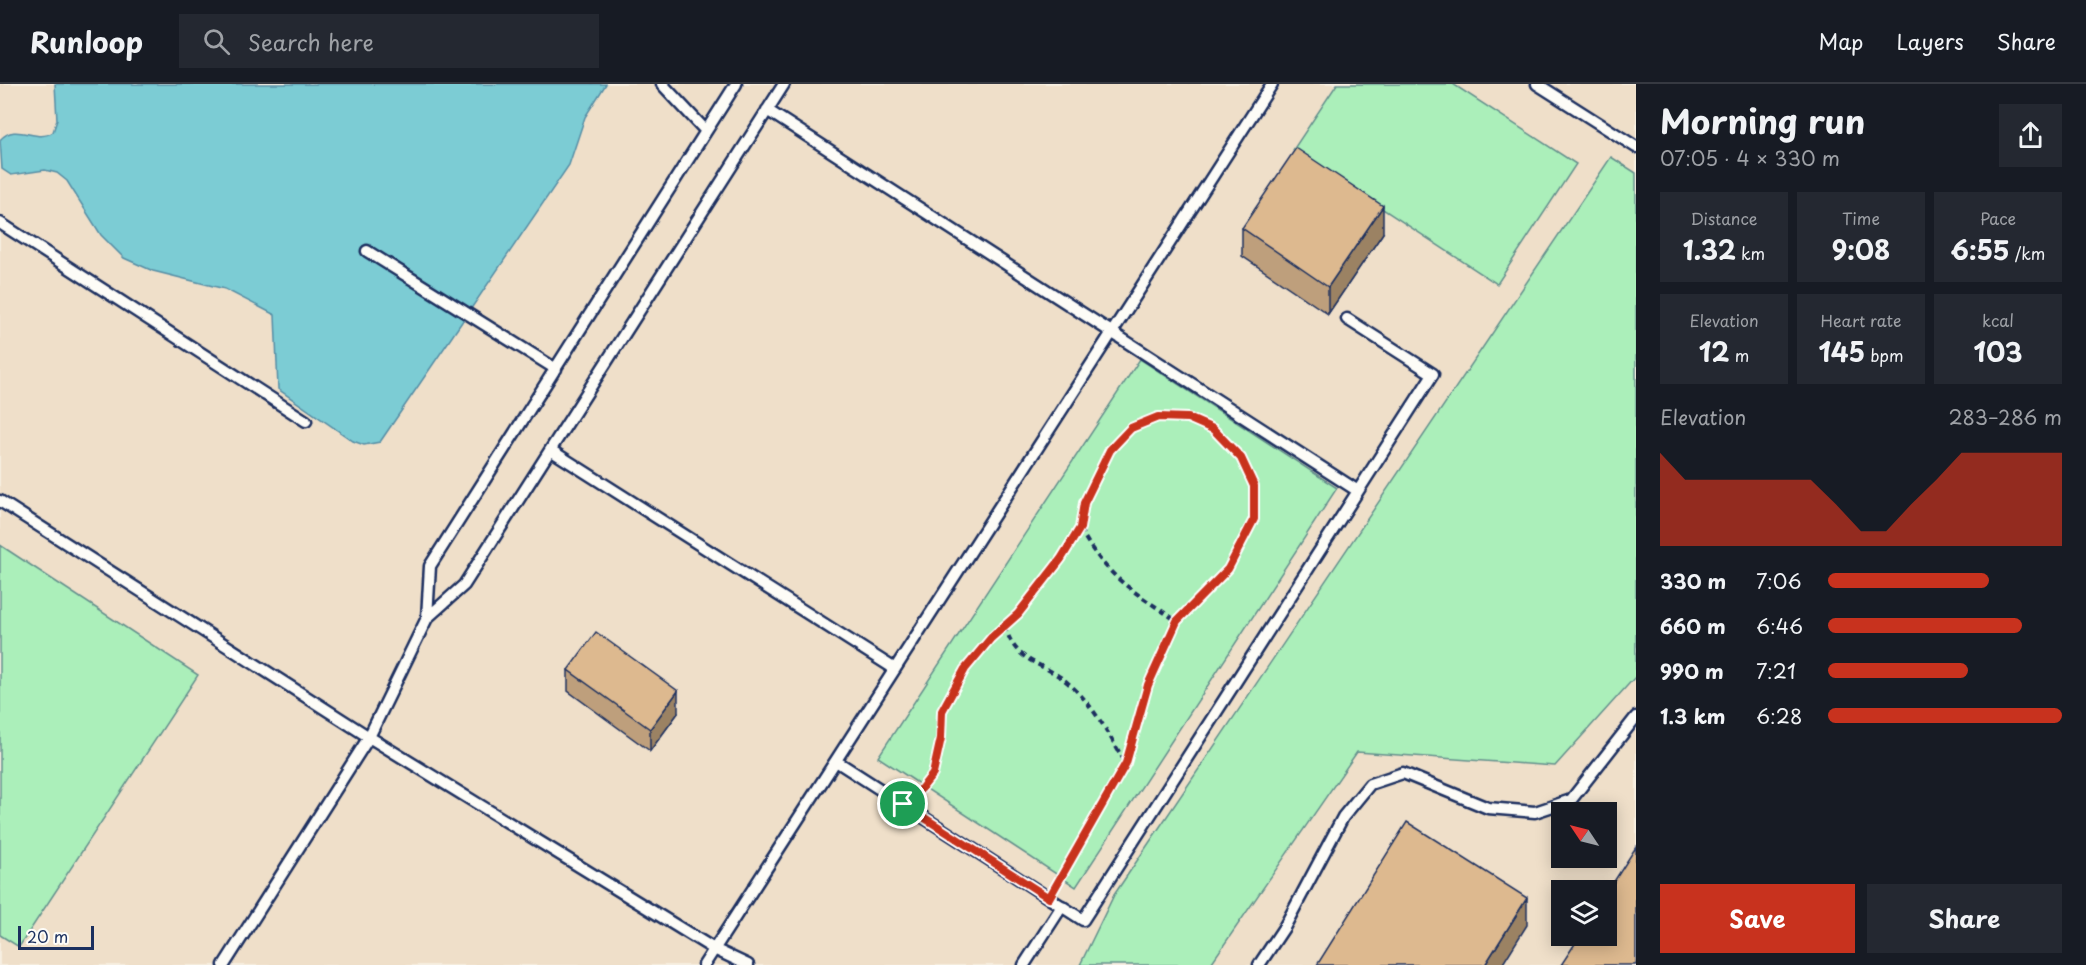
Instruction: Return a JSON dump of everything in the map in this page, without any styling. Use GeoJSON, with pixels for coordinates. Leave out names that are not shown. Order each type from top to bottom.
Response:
{"type":"FeatureCollection","features":[{"type":"Feature","properties":{"kind":"lane"},"geometry":{"type":"LineString","coordinates":[[662,84],[706,131]]}},
{"type":"Feature","properties":{"kind":"lane"},"geometry":{"type":"LineString","coordinates":[[427,618],[430,566],[736,84]]}},
{"type":"Feature","properties":{"kind":"lane"},"geometry":{"type":"LineString","coordinates":[[224,965],[369,737],[427,618],[464,585],[552,451],[784,84]]}},
{"type":"Feature","properties":{"kind":"lane"},"geometry":{"type":"LineString","coordinates":[[704,965],[1272,84]]}},
{"type":"Feature","properties":{"kind":"lane"},"geometry":{"type":"LineString","coordinates":[[1537,84],[1636,147]]}},
{"type":"Feature","properties":{"kind":"lane"},"geometry":{"type":"LineString","coordinates":[[767,110],[1358,491]]}},
{"type":"Feature","properties":{"kind":"lane"},"geometry":{"type":"LineString","coordinates":[[0,223],[306,422]]}},
{"type":"Feature","properties":{"kind":"lane"},"geometry":{"type":"LineString","coordinates":[[367,251],[556,369]]}},
{"type":"Feature","properties":{"kind":"lane"},"geometry":{"type":"LineString","coordinates":[[836,761],[1083,920],[1433,374],[1347,319]]}},
{"type":"Feature","properties":{"kind":"lane"},"geometry":{"type":"LineString","coordinates":[[552,451],[895,669]]}},
{"type":"Feature","properties":{"kind":"lane"},"geometry":{"type":"LineString","coordinates":[[0,501],[369,737],[714,949],[748,965]]}},
{"type":"Feature","properties":{"kind":"lane"},"geometry":{"type":"LineString","coordinates":[[1259,965],[1286,926],[1342,817],[1370,784],[1402,773],[1488,808],[1535,812],[1571,800],[1636,717]]}},
{"type":"Feature","properties":{"kind":"lane"},"geometry":{"type":"LineString","coordinates":[[1024,965],[1062,906]]}},
{"type":"Feature","properties":{"kind":"path"},"geometry":{"type":"LineString","coordinates":[[903,804],[921,789],[933,774],[941,738],[942,711],[965,669],[1018,614],[1061,559],[1080,528],[1084,503],[1110,450],[1131,428],[1158,417],[1188,418],[1213,429],[1241,458],[1254,486],[1254,519],[1228,569],[1177,621],[1148,685],[1126,763],[1049,898]]}},
{"type":"Feature","properties":{"kind":"path"},"geometry":{"type":"LineString","coordinates":[[1080,528],[1107,570],[1128,589],[1177,621]]}},
{"type":"Feature","properties":{"kind":"path"},"geometry":{"type":"LineString","coordinates":[[1005,626],[1010,644],[1020,655],[1068,682],[1084,699],[1126,763]]}},
{"type":"Feature","properties":{"kind":"shaded area"},"geometry":{"type":"Polygon","coordinates":[[[0,84],[1636,84],[1636,965],[0,965],[0,84]]]}},
{"type":"Feature","properties":{"kind":"green space"},"geometry":{"type":"Polygon","coordinates":[[[1337,84],[1453,84],[1576,164],[1497,284],[1293,150],[1337,84]]]}},
{"type":"Feature","properties":{"kind":"green space"},"geometry":{"type":"Polygon","coordinates":[[[1611,157],[1636,173],[1636,676],[1555,766],[1357,752],[1210,965],[1080,965],[1114,895],[1611,157]]]}},
{"type":"Feature","properties":{"kind":"green space"},"geometry":{"type":"Polygon","coordinates":[[[1140,359],[1337,488],[1076,887],[878,757],[1140,359]]]}},
{"type":"Feature","properties":{"kind":"green space"},"geometry":{"type":"Polygon","coordinates":[[[0,545],[198,675],[19,947],[0,935],[0,545]]]}},
{"type":"Feature","properties":{"kind":"water"},"geometry":{"type":"Polygon","coordinates":[[[55,84],[606,84],[585,117],[569,165],[380,442],[364,445],[353,441],[278,389],[275,315],[225,289],[153,271],[124,258],[101,235],[67,181],[57,173],[45,170],[11,175],[2,169],[0,140],[6,135],[19,132],[40,136],[53,132],[57,120],[55,84]]]}},
{"type":"Feature","properties":{"kind":"building"},"geometry":{"type":"Polygon","coordinates":[[[1296,148],[1383,206],[1328,287],[1242,228],[1296,148]]]}},
{"type":"Feature","properties":{"kind":"building"},"geometry":{"type":"Polygon","coordinates":[[[596,632],[678,691],[650,729],[568,670],[596,632]]]}},
{"type":"Feature","properties":{"kind":"building"},"geometry":{"type":"Polygon","coordinates":[[[1407,822],[1527,898],[1485,965],[1317,965],[1407,822]]]}},
{"type":"Feature","properties":{"kind":"building"},"geometry":{"type":"Polygon","coordinates":[[[1636,847],[1636,965],[1561,965],[1573,946],[1617,946],[1617,880],[1615,880],[1636,847]]]}},
{"type":"Feature","properties":{"kind":"route"},"geometry":{"type":"LineString","coordinates":[[1158,417],[1188,418],[1213,429],[1241,458],[1254,486],[1254,519],[1228,569],[1177,621],[1148,685],[1130,740],[1126,763],[1113,790],[1049,898],[903,804],[921,789],[933,774],[941,738],[942,711],[965,669],[991,638],[1018,614],[1061,559],[1080,528],[1084,503],[1110,450],[1131,428],[1158,417]]}}]}
